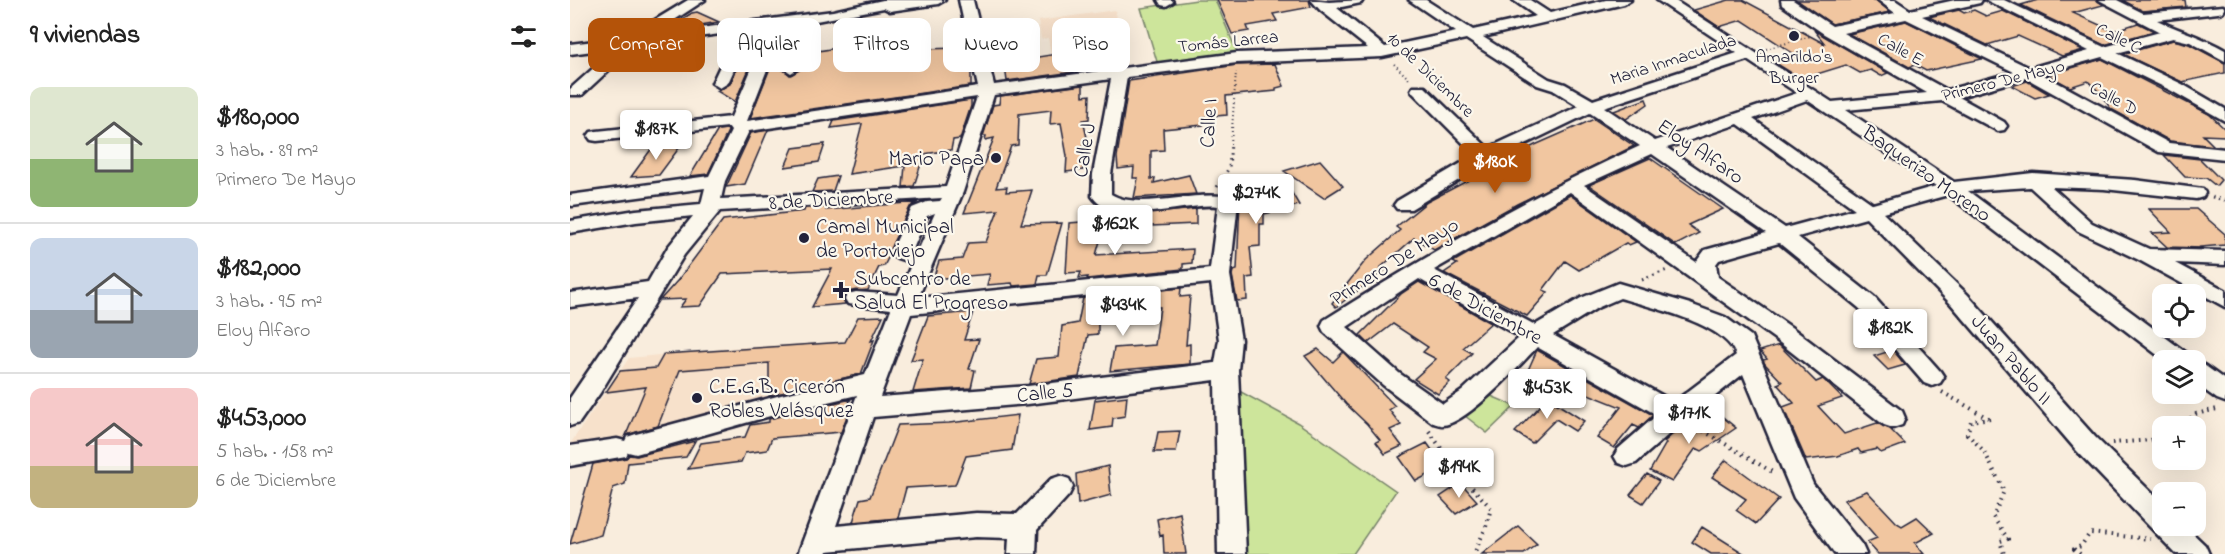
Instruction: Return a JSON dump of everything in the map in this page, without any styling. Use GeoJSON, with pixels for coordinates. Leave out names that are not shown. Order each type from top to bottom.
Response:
{"type":"FeatureCollection","features":[{"type":"Feature","properties":{"kind":"street"},"geometry":{"type":"LineString","coordinates":[[668,18],[698,0]]}},
{"type":"Feature","properties":{"kind":"street"},"geometry":{"type":"LineString","coordinates":[[833,15],[902,0]]}},
{"type":"Feature","properties":{"kind":"street"},"geometry":{"type":"LineString","coordinates":[[805,18],[932,0]]}},
{"type":"Feature","properties":{"kind":"street"},"geometry":{"type":"LineString","coordinates":[[966,0],[987,91],[950,199],[904,305],[814,547],[976,525],[1024,526]]}},
{"type":"Feature","properties":{"kind":"street"},"geometry":{"type":"LineString","coordinates":[[1321,4],[1356,0]]}},
{"type":"Feature","properties":{"kind":"street","name":"Eloy Alfaro"},"geometry":{"type":"LineString","coordinates":[[1416,0],[1543,82],[1560,87],[1591,106],[1781,234],[1856,293],[1884,321],[1932,377]]}},
{"type":"Feature","properties":{"kind":"street"},"geometry":{"type":"LineString","coordinates":[[1520,0],[1549,18]]}},
{"type":"Feature","properties":{"kind":"street","name":"Tomás Larrea"},"geometry":{"type":"LineString","coordinates":[[597,136],[740,124],[1237,58],[1382,52],[1549,18],[1624,0]]}},
{"type":"Feature","properties":{"kind":"street","name":"Baquerizo Moreno"},"geometry":{"type":"LineString","coordinates":[[1664,0],[1951,188],[2167,350]]}},
{"type":"Feature","properties":{"kind":"street","name":"Calle D"},"geometry":{"type":"LineString","coordinates":[[1884,0],[2030,74],[2164,147],[2225,154]]}},
{"type":"Feature","properties":{"kind":"street"},"geometry":{"type":"LineString","coordinates":[[1829,31],[1975,0]]}},
{"type":"Feature","properties":{"kind":"street","name":"Calle C"},"geometry":{"type":"LineString","coordinates":[[1994,0],[2176,87],[2225,117]]}},
{"type":"Feature","properties":{"kind":"street"},"geometry":{"type":"LineString","coordinates":[[2106,0],[2173,33],[2194,39],[2225,56]]}},
{"type":"Feature","properties":{"kind":"street"},"geometry":{"type":"LineString","coordinates":[[2197,0],[2222,11]]}},
{"type":"Feature","properties":{"kind":"street","name":"Calle E"},"geometry":{"type":"LineString","coordinates":[[1787,2],[1829,31],[1998,126]]}},
{"type":"Feature","properties":{"kind":"street","name":"10 de Diciembre"},"geometry":{"type":"LineString","coordinates":[[1321,4],[1382,52]]}},
{"type":"Feature","properties":{"kind":"street"},"geometry":{"type":"LineString","coordinates":[[2143,17],[2222,11]]}},
{"type":"Feature","properties":{"kind":"street","name":"Primero De Mayo"},"geometry":{"type":"LineString","coordinates":[[1830,107],[1946,96],[2173,33]]}},
{"type":"Feature","properties":{"kind":"street"},"geometry":{"type":"LineString","coordinates":[[2194,39],[2225,36]]}},
{"type":"Feature","properties":{"kind":"street"},"geometry":{"type":"LineString","coordinates":[[570,49],[588,46]]}},
{"type":"Feature","properties":{"kind":"street","name":"Maria Inmaculada"},"geometry":{"type":"LineString","coordinates":[[1404,206],[1486,156],[1591,106],[1749,54]]}},
{"type":"Feature","properties":{"kind":"street"},"geometry":{"type":"LineString","coordinates":[[576,92],[598,72]]}},
{"type":"Feature","properties":{"kind":"street"},"geometry":{"type":"LineString","coordinates":[[720,84],[725,72]]}},
{"type":"Feature","properties":{"kind":"street"},"geometry":{"type":"LineString","coordinates":[[570,416],[592,387],[655,288],[675,252],[709,209],[716,181],[740,124],[756,72]]}},
{"type":"Feature","properties":{"kind":"street","name":"Calle J"},"geometry":{"type":"LineString","coordinates":[[1120,73],[1102,174],[1101,196],[1111,203],[1138,207],[1209,201]]}},
{"type":"Feature","properties":{"kind":"street","name":"10 de Diciembre"},"geometry":{"type":"LineString","coordinates":[[1419,90],[1486,156]]}},
{"type":"Feature","properties":{"kind":"street","name":"Primero De Mayo"},"geometry":{"type":"LineString","coordinates":[[1442,416],[1391,379],[1332,326],[1418,270],[1571,184],[1653,147],[1809,94]]}},
{"type":"Feature","properties":{"kind":"street","name":"Juan Pablo II"},"geometry":{"type":"LineString","coordinates":[[1740,117],[1869,210],[1959,299],[2086,444],[2152,511]]}},
{"type":"Feature","properties":{"kind":"street"},"geometry":{"type":"LineString","coordinates":[[2032,179],[2085,227],[2146,255],[2225,300]]}},
{"type":"Feature","properties":{"kind":"street"},"geometry":{"type":"LineString","coordinates":[[1708,280],[1705,263],[1712,255],[1869,210],[1981,182],[2032,179],[2115,183],[2196,193]]}},
{"type":"Feature","properties":{"kind":"street"},"geometry":{"type":"LineString","coordinates":[[572,200],[716,181]]}},
{"type":"Feature","properties":{"kind":"street"},"geometry":{"type":"LineString","coordinates":[[1571,184],[1783,333],[1893,418]]}},
{"type":"Feature","properties":{"kind":"street","name":"8 de Diciembre"},"geometry":{"type":"LineString","coordinates":[[570,227],[636,216],[709,209],[715,205],[950,199]]}},
{"type":"Feature","properties":{"kind":"street"},"geometry":{"type":"LineString","coordinates":[[1209,201],[1228,202],[1220,275],[1230,340],[1226,370],[1232,554]]}},
{"type":"Feature","properties":{"kind":"street"},"geometry":{"type":"LineString","coordinates":[[2146,255],[2225,258]]}},
{"type":"Feature","properties":{"kind":"street","name":"6 de Diciembre"},"geometry":{"type":"LineString","coordinates":[[1418,270],[1675,414]]}},
{"type":"Feature","properties":{"kind":"street"},"geometry":{"type":"LineString","coordinates":[[856,299],[904,305],[1220,275]]}},
{"type":"Feature","properties":{"kind":"street"},"geometry":{"type":"LineString","coordinates":[[570,300],[655,288]]}},
{"type":"Feature","properties":{"kind":"street"},"geometry":{"type":"LineString","coordinates":[[1442,416],[1471,398],[1536,335],[1589,303],[1618,290],[1682,309],[1717,324],[1743,342],[1758,385],[1803,490],[1852,554]]}},
{"type":"Feature","properties":{"kind":"street"},"geometry":{"type":"LineString","coordinates":[[1627,456],[1675,414],[1749,357]]}},
{"type":"Feature","properties":{"kind":"street","name":"Calle 5"},"geometry":{"type":"LineString","coordinates":[[864,408],[1028,395],[1226,370]]}},
{"type":"Feature","properties":{"kind":"street"},"geometry":{"type":"LineString","coordinates":[[570,456],[627,447],[781,404],[874,382]]}},
{"type":"Feature","properties":{"kind":"street"},"geometry":{"type":"LineString","coordinates":[[2206,382],[2224,401]]}},
{"type":"Feature","properties":{"kind":"street"},"geometry":{"type":"LineString","coordinates":[[1022,554],[1024,526],[1060,487]]}},
{"type":"Feature","properties":{"kind":"path","name":"Maria Inmaculada"},"geometry":{"type":"LineString","coordinates":[[1749,54],[1829,31]]}},
{"type":"Feature","properties":{"kind":"path","name":"10 de Diciembre"},"geometry":{"type":"LineString","coordinates":[[1382,52],[1419,90]]}},
{"type":"Feature","properties":{"kind":"path","name":"Calle I"},"geometry":{"type":"LineString","coordinates":[[1209,201],[1229,168],[1237,58]]}},
{"type":"Feature","properties":{"kind":"path"},"geometry":{"type":"LineString","coordinates":[[1932,377],[1934,387],[1990,418],[1971,422],[1967,434],[1984,451],[2004,491],[1993,517],[2008,539],[2000,541],[2004,554]]}},
{"type":"Feature","properties":{"kind":"path"},"geometry":{"type":"LineString","coordinates":[[2193,416],[2224,401]]}},
{"type":"Feature","properties":{"kind":"path"},"geometry":{"type":"LineString","coordinates":[[1675,414],[1803,490]]}},
{"type":"Feature","properties":{"kind":"path"},"geometry":{"type":"LineString","coordinates":[[1442,416],[1428,430],[1457,471],[1491,508],[1486,527],[1474,554]]}},
{"type":"Feature","properties":{"kind":"path"},"geometry":{"type":"LineString","coordinates":[[2086,444],[2152,440]]}},
{"type":"Feature","properties":{"kind":"path"},"geometry":{"type":"LineString","coordinates":[[2080,554],[2074,549],[2081,546],[2090,533],[2104,533],[2136,540],[2168,536]]}},
{"type":"Feature","properties":{"kind":"shaded area"},"geometry":{"type":"Polygon","coordinates":[[[1115,10],[1117,18],[1059,18],[1115,10]]]}},
{"type":"Feature","properties":{"kind":"shaded area"},"geometry":{"type":"Polygon","coordinates":[[[1052,19],[1052,54],[1048,38],[1041,39],[1040,21],[1052,19]]]}},
{"type":"Feature","properties":{"kind":"shaded area","name":"C.E.G.B. Cicerón Robles Velásquez"},"geometry":{"type":"Polygon","coordinates":[[[874,340],[858,381],[623,444],[570,450],[570,444],[629,358],[729,348],[874,340]]]}},
{"type":"Feature","properties":{"kind":"green space"},"geometry":{"type":"Polygon","coordinates":[[[1197,0],[1215,0],[1237,52],[1158,65],[1141,8],[1197,0]]]}},
{"type":"Feature","properties":{"kind":"green space"},"geometry":{"type":"Polygon","coordinates":[[[1219,380],[1298,423],[1396,491],[1353,554],[1219,554],[1219,380]]]}},
{"type":"Feature","properties":{"kind":"green space"},"geometry":{"type":"Polygon","coordinates":[[[1491,396],[1515,406],[1487,433],[1460,412],[1491,396]]]}},
{"type":"Feature","properties":{"kind":"building"},"geometry":{"type":"Polygon","coordinates":[[[1217,0],[1309,0],[1311,7],[1273,14],[1277,21],[1247,26],[1249,31],[1232,34],[1217,0]]]}},
{"type":"Feature","properties":{"kind":"building"},"geometry":{"type":"Polygon","coordinates":[[[1729,0],[1743,0],[1825,44],[1814,30],[1888,73],[1881,76],[1871,70],[1860,73],[1846,65],[1801,79],[1774,62],[1797,56],[1742,20],[1719,27],[1694,10],[1729,0]]]}},
{"type":"Feature","properties":{"kind":"building"},"geometry":{"type":"Polygon","coordinates":[[[1797,0],[1876,0],[1890,12],[1832,24],[1797,0]]]}},
{"type":"Feature","properties":{"kind":"building"},"geometry":{"type":"Polygon","coordinates":[[[2038,0],[2097,0],[2103,5],[2073,13],[2113,31],[2138,23],[2154,31],[2104,45],[2021,5],[2038,0]]]}},
{"type":"Feature","properties":{"kind":"building"},"geometry":{"type":"Polygon","coordinates":[[[2122,0],[2185,0],[2186,7],[2143,11],[2122,0]]]}},
{"type":"Feature","properties":{"kind":"building"},"geometry":{"type":"Polygon","coordinates":[[[1959,10],[1964,13],[1974,10],[1986,16],[2003,11],[2083,50],[2062,56],[2018,36],[1987,45],[1929,17],[1959,10]]]}},
{"type":"Feature","properties":{"kind":"building"},"geometry":{"type":"Polygon","coordinates":[[[697,12],[717,22],[705,24],[705,18],[684,18],[697,12]]]}},
{"type":"Feature","properties":{"kind":"building"},"geometry":{"type":"Polygon","coordinates":[[[1906,21],[1982,59],[1926,71],[1915,65],[1909,67],[1849,34],[1906,21]]]}},
{"type":"Feature","properties":{"kind":"building"},"geometry":{"type":"Polygon","coordinates":[[[2173,40],[2189,44],[2225,63],[2225,73],[2182,82],[2123,54],[2173,40]]]}},
{"type":"Feature","properties":{"kind":"building"},"geometry":{"type":"Polygon","coordinates":[[[943,48],[943,72],[971,72],[971,86],[750,118],[769,72],[787,72],[790,75],[796,72],[821,72],[821,51],[833,49],[833,72],[931,72],[931,49],[943,48]]]}},
{"type":"Feature","properties":{"kind":"building"},"geometry":{"type":"Polygon","coordinates":[[[1052,55],[1052,72],[1073,72],[1007,81],[1006,72],[1040,72],[1040,57],[1052,55]]]}},
{"type":"Feature","properties":{"kind":"building"},"geometry":{"type":"Polygon","coordinates":[[[2102,59],[2209,114],[2225,129],[2225,136],[2203,135],[2214,146],[2170,141],[2111,109],[2088,81],[2070,87],[2048,75],[2102,59]]]}},
{"type":"Feature","properties":{"kind":"building"},"geometry":{"type":"Polygon","coordinates":[[[1275,64],[1284,86],[1276,88],[1276,91],[1226,96],[1227,115],[1203,117],[1203,125],[1163,129],[1164,150],[1151,151],[1151,179],[1155,178],[1154,183],[1189,175],[1196,194],[1134,198],[1138,178],[1133,178],[1134,167],[1118,169],[1117,157],[1129,81],[1237,65],[1275,64]]]}},
{"type":"Feature","properties":{"kind":"building"},"geometry":{"type":"Polygon","coordinates":[[[736,72],[748,72],[735,102],[717,91],[730,84],[736,72]]]}},
{"type":"Feature","properties":{"kind":"building"},"geometry":{"type":"Polygon","coordinates":[[[2027,81],[2049,94],[2035,98],[2012,86],[2027,81]]]}},
{"type":"Feature","properties":{"kind":"building"},"geometry":{"type":"Polygon","coordinates":[[[1083,85],[1083,96],[1090,95],[1089,119],[1083,120],[1088,142],[1083,143],[1083,170],[1066,172],[1067,156],[1061,123],[1050,124],[1051,110],[1019,114],[1018,145],[1011,146],[996,188],[1007,187],[1006,192],[1032,190],[1021,224],[1062,223],[1047,275],[1039,275],[1037,284],[1013,286],[1012,283],[987,285],[990,274],[933,279],[939,261],[962,259],[968,243],[986,242],[998,210],[964,213],[994,138],[985,140],[986,136],[983,136],[993,105],[999,104],[1000,96],[1083,85]]]}},
{"type":"Feature","properties":{"kind":"building"},"geometry":{"type":"Polygon","coordinates":[[[1646,99],[1648,104],[1626,119],[1614,111],[1646,99]]]}},
{"type":"Feature","properties":{"kind":"building"},"geometry":{"type":"Polygon","coordinates":[[[971,100],[960,139],[953,140],[951,150],[924,154],[914,186],[903,187],[905,166],[849,174],[862,124],[831,128],[834,121],[971,100]]]}},
{"type":"Feature","properties":{"kind":"building"},"geometry":{"type":"Polygon","coordinates":[[[1594,119],[1634,146],[1517,204],[1434,250],[1414,238],[1380,268],[1385,270],[1336,307],[1332,303],[1366,260],[1400,230],[1396,227],[1427,202],[1535,145],[1594,119]]]}},
{"type":"Feature","properties":{"kind":"building"},"geometry":{"type":"Polygon","coordinates":[[[727,129],[708,174],[690,176],[718,130],[727,129]]]}},
{"type":"Feature","properties":{"kind":"building"},"geometry":{"type":"Polygon","coordinates":[[[768,130],[745,184],[726,187],[751,133],[768,130]]]}},
{"type":"Feature","properties":{"kind":"building"},"geometry":{"type":"Polygon","coordinates":[[[682,144],[659,175],[631,177],[652,148],[682,144]]]}},
{"type":"Feature","properties":{"kind":"building"},"geometry":{"type":"Polygon","coordinates":[[[825,144],[819,162],[785,167],[793,148],[825,144]]]}},
{"type":"Feature","properties":{"kind":"building"},"geometry":{"type":"Polygon","coordinates":[[[2164,155],[2200,159],[2221,180],[2216,186],[2206,178],[2185,177],[2164,155]]]}},
{"type":"Feature","properties":{"kind":"building"},"geometry":{"type":"Polygon","coordinates":[[[1650,158],[1723,209],[1688,225],[1699,233],[1676,245],[1589,185],[1650,158]]]}},
{"type":"Feature","properties":{"kind":"building"},"geometry":{"type":"Polygon","coordinates":[[[1320,160],[1343,186],[1324,198],[1284,171],[1320,160]]]}},
{"type":"Feature","properties":{"kind":"building"},"geometry":{"type":"Polygon","coordinates":[[[838,176],[833,191],[812,192],[818,179],[838,176]]]}},
{"type":"Feature","properties":{"kind":"building"},"geometry":{"type":"Polygon","coordinates":[[[1284,180],[1299,205],[1264,214],[1264,224],[1260,224],[1260,246],[1250,247],[1253,277],[1246,278],[1247,300],[1237,301],[1232,275],[1233,271],[1237,270],[1240,200],[1243,200],[1240,187],[1284,180]]]}},
{"type":"Feature","properties":{"kind":"building"},"geometry":{"type":"Polygon","coordinates":[[[1570,195],[1636,242],[1629,245],[1626,243],[1579,270],[1565,261],[1543,290],[1548,292],[1527,316],[1444,273],[1457,264],[1453,262],[1570,195]]]}},
{"type":"Feature","properties":{"kind":"building","name":"Camal Municipal de Portoviejo"},"geometry":{"type":"Polygon","coordinates":[[[918,202],[910,207],[884,266],[879,267],[868,290],[847,292],[843,298],[845,304],[812,307],[832,269],[722,274],[700,306],[680,307],[686,299],[660,300],[723,220],[804,211],[805,208],[827,207],[826,210],[918,202]]]}},
{"type":"Feature","properties":{"kind":"building"},"geometry":{"type":"Polygon","coordinates":[[[1196,209],[1196,224],[1129,227],[1132,215],[1196,209]]]}},
{"type":"Feature","properties":{"kind":"building"},"geometry":{"type":"Polygon","coordinates":[[[2149,209],[2196,209],[2225,234],[2225,245],[2201,247],[2203,248],[2167,247],[2152,233],[2171,232],[2149,209]]]}},
{"type":"Feature","properties":{"kind":"building"},"geometry":{"type":"Polygon","coordinates":[[[1106,220],[1096,255],[1193,249],[1192,263],[1183,264],[1183,269],[1087,279],[1088,277],[1079,278],[1081,272],[1066,273],[1069,223],[1106,220]]]}},
{"type":"Feature","properties":{"kind":"building"},"geometry":{"type":"Polygon","coordinates":[[[1419,282],[1491,323],[1463,348],[1472,353],[1446,379],[1450,382],[1438,394],[1414,379],[1436,359],[1423,352],[1428,347],[1393,324],[1368,343],[1360,335],[1401,294],[1419,282]]]}},
{"type":"Feature","properties":{"kind":"building"},"geometry":{"type":"Polygon","coordinates":[[[1181,288],[1180,297],[1190,296],[1186,345],[1190,344],[1190,364],[1110,371],[1114,348],[1155,345],[1160,307],[1103,305],[1101,313],[1098,314],[1098,334],[1088,335],[1079,377],[1029,384],[1036,359],[1059,357],[1062,326],[1078,323],[1083,298],[1181,288]]]}},
{"type":"Feature","properties":{"kind":"building"},"geometry":{"type":"Polygon","coordinates":[[[973,312],[964,340],[979,339],[969,369],[975,370],[971,388],[913,392],[923,359],[911,360],[928,316],[973,312]]]}},
{"type":"Feature","properties":{"kind":"building"},"geometry":{"type":"Polygon","coordinates":[[[883,316],[871,341],[874,340],[861,374],[769,396],[769,363],[680,370],[658,426],[626,435],[646,387],[606,392],[620,371],[656,368],[664,354],[845,342],[858,317],[883,316]]]}},
{"type":"Feature","properties":{"kind":"building"},"geometry":{"type":"Polygon","coordinates":[[[1779,345],[1816,382],[1823,379],[1842,398],[1818,406],[1844,434],[1877,423],[1890,429],[1905,444],[1881,453],[1877,449],[1861,453],[1858,449],[1838,456],[1806,460],[1783,407],[1794,403],[1777,384],[1782,382],[1765,364],[1763,360],[1767,359],[1760,351],[1779,345]]]}},
{"type":"Feature","properties":{"kind":"building"},"geometry":{"type":"Polygon","coordinates":[[[1318,349],[1333,362],[1343,352],[1395,406],[1389,410],[1401,425],[1390,430],[1402,446],[1385,454],[1376,442],[1380,440],[1367,424],[1346,404],[1305,356],[1318,349]]]}},
{"type":"Feature","properties":{"kind":"building"},"geometry":{"type":"Polygon","coordinates":[[[1537,350],[1653,415],[1639,428],[1633,425],[1614,448],[1597,438],[1621,407],[1528,370],[1537,350]]]}},
{"type":"Feature","properties":{"kind":"building"},"geometry":{"type":"Polygon","coordinates":[[[1893,350],[1905,365],[1888,370],[1874,356],[1893,350]]]}},
{"type":"Feature","properties":{"kind":"building"},"geometry":{"type":"Polygon","coordinates":[[[1127,396],[1125,416],[1113,418],[1112,427],[1090,430],[1095,400],[1127,396]]]}},
{"type":"Feature","properties":{"kind":"building"},"geometry":{"type":"Polygon","coordinates":[[[1548,398],[1584,421],[1575,431],[1556,419],[1532,443],[1515,432],[1548,398]]]}},
{"type":"Feature","properties":{"kind":"building"},"geometry":{"type":"Polygon","coordinates":[[[851,399],[849,403],[852,403],[841,432],[772,438],[767,450],[745,453],[741,462],[688,469],[701,443],[745,437],[750,425],[769,422],[769,419],[851,399]]]}},
{"type":"Feature","properties":{"kind":"building"},"geometry":{"type":"Polygon","coordinates":[[[1718,413],[1736,428],[1702,451],[1696,448],[1672,482],[1650,471],[1666,443],[1664,442],[1683,425],[1693,430],[1718,413]]]}},
{"type":"Feature","properties":{"kind":"building"},"geometry":{"type":"Polygon","coordinates":[[[1018,415],[1012,450],[966,456],[955,485],[906,488],[898,518],[853,522],[860,499],[870,497],[898,425],[949,423],[1018,415]]]}},
{"type":"Feature","properties":{"kind":"building"},"geometry":{"type":"Polygon","coordinates":[[[1180,431],[1176,452],[1154,452],[1158,432],[1180,431]]]}},
{"type":"Feature","properties":{"kind":"building"},"geometry":{"type":"Polygon","coordinates":[[[695,441],[686,457],[628,463],[625,484],[613,488],[601,535],[570,544],[593,464],[626,458],[629,455],[637,456],[695,441]]]}},
{"type":"Feature","properties":{"kind":"building"},"geometry":{"type":"Polygon","coordinates":[[[1427,443],[1444,467],[1416,481],[1399,457],[1427,443]]]}},
{"type":"Feature","properties":{"kind":"building"},"geometry":{"type":"Polygon","coordinates":[[[1726,460],[1779,499],[1756,524],[1736,510],[1746,499],[1712,477],[1726,460]]]}},
{"type":"Feature","properties":{"kind":"building"},"geometry":{"type":"Polygon","coordinates":[[[1108,466],[1111,495],[1078,504],[1076,474],[1108,466]]]}},
{"type":"Feature","properties":{"kind":"building"},"geometry":{"type":"Polygon","coordinates":[[[1647,474],[1659,481],[1643,503],[1630,495],[1647,474]]]}},
{"type":"Feature","properties":{"kind":"building"},"geometry":{"type":"Polygon","coordinates":[[[1461,483],[1477,501],[1456,514],[1440,497],[1461,483]]]}},
{"type":"Feature","properties":{"kind":"building"},"geometry":{"type":"Polygon","coordinates":[[[1867,491],[1897,523],[1902,526],[1917,517],[1934,533],[1915,543],[1924,554],[1878,554],[1867,542],[1877,538],[1844,500],[1867,491]]]}},
{"type":"Feature","properties":{"kind":"building"},"geometry":{"type":"Polygon","coordinates":[[[1180,513],[1186,554],[1164,554],[1163,535],[1160,536],[1157,519],[1180,513]]]}},
{"type":"Feature","properties":{"kind":"building"},"geometry":{"type":"Polygon","coordinates":[[[1518,526],[1537,544],[1524,554],[1482,554],[1518,526]]]}},
{"type":"Feature","properties":{"kind":"building"},"geometry":{"type":"Polygon","coordinates":[[[1702,527],[1745,554],[1711,554],[1692,542],[1702,527]]]}},
{"type":"Feature","properties":{"kind":"place","name":"Amarildo's Burger"},"geometry":{"type":"Point","coordinates":[1794,36]}},
{"type":"Feature","properties":{"kind":"place","name":"Mario Papa"},"geometry":{"type":"Point","coordinates":[996,158]}},
{"type":"Feature","properties":{"kind":"place","name":"Camal Municipal de Portoviejo"},"geometry":{"type":"Point","coordinates":[804,238]}},
{"type":"Feature","properties":{"kind":"place","name":"Subcentro de Salud El Progreso"},"geometry":{"type":"Point","coordinates":[841,290]}},
{"type":"Feature","properties":{"kind":"place","name":"C.E.G.B. Cicerón Robles Velásquez"},"geometry":{"type":"Point","coordinates":[697,398]}}]}
